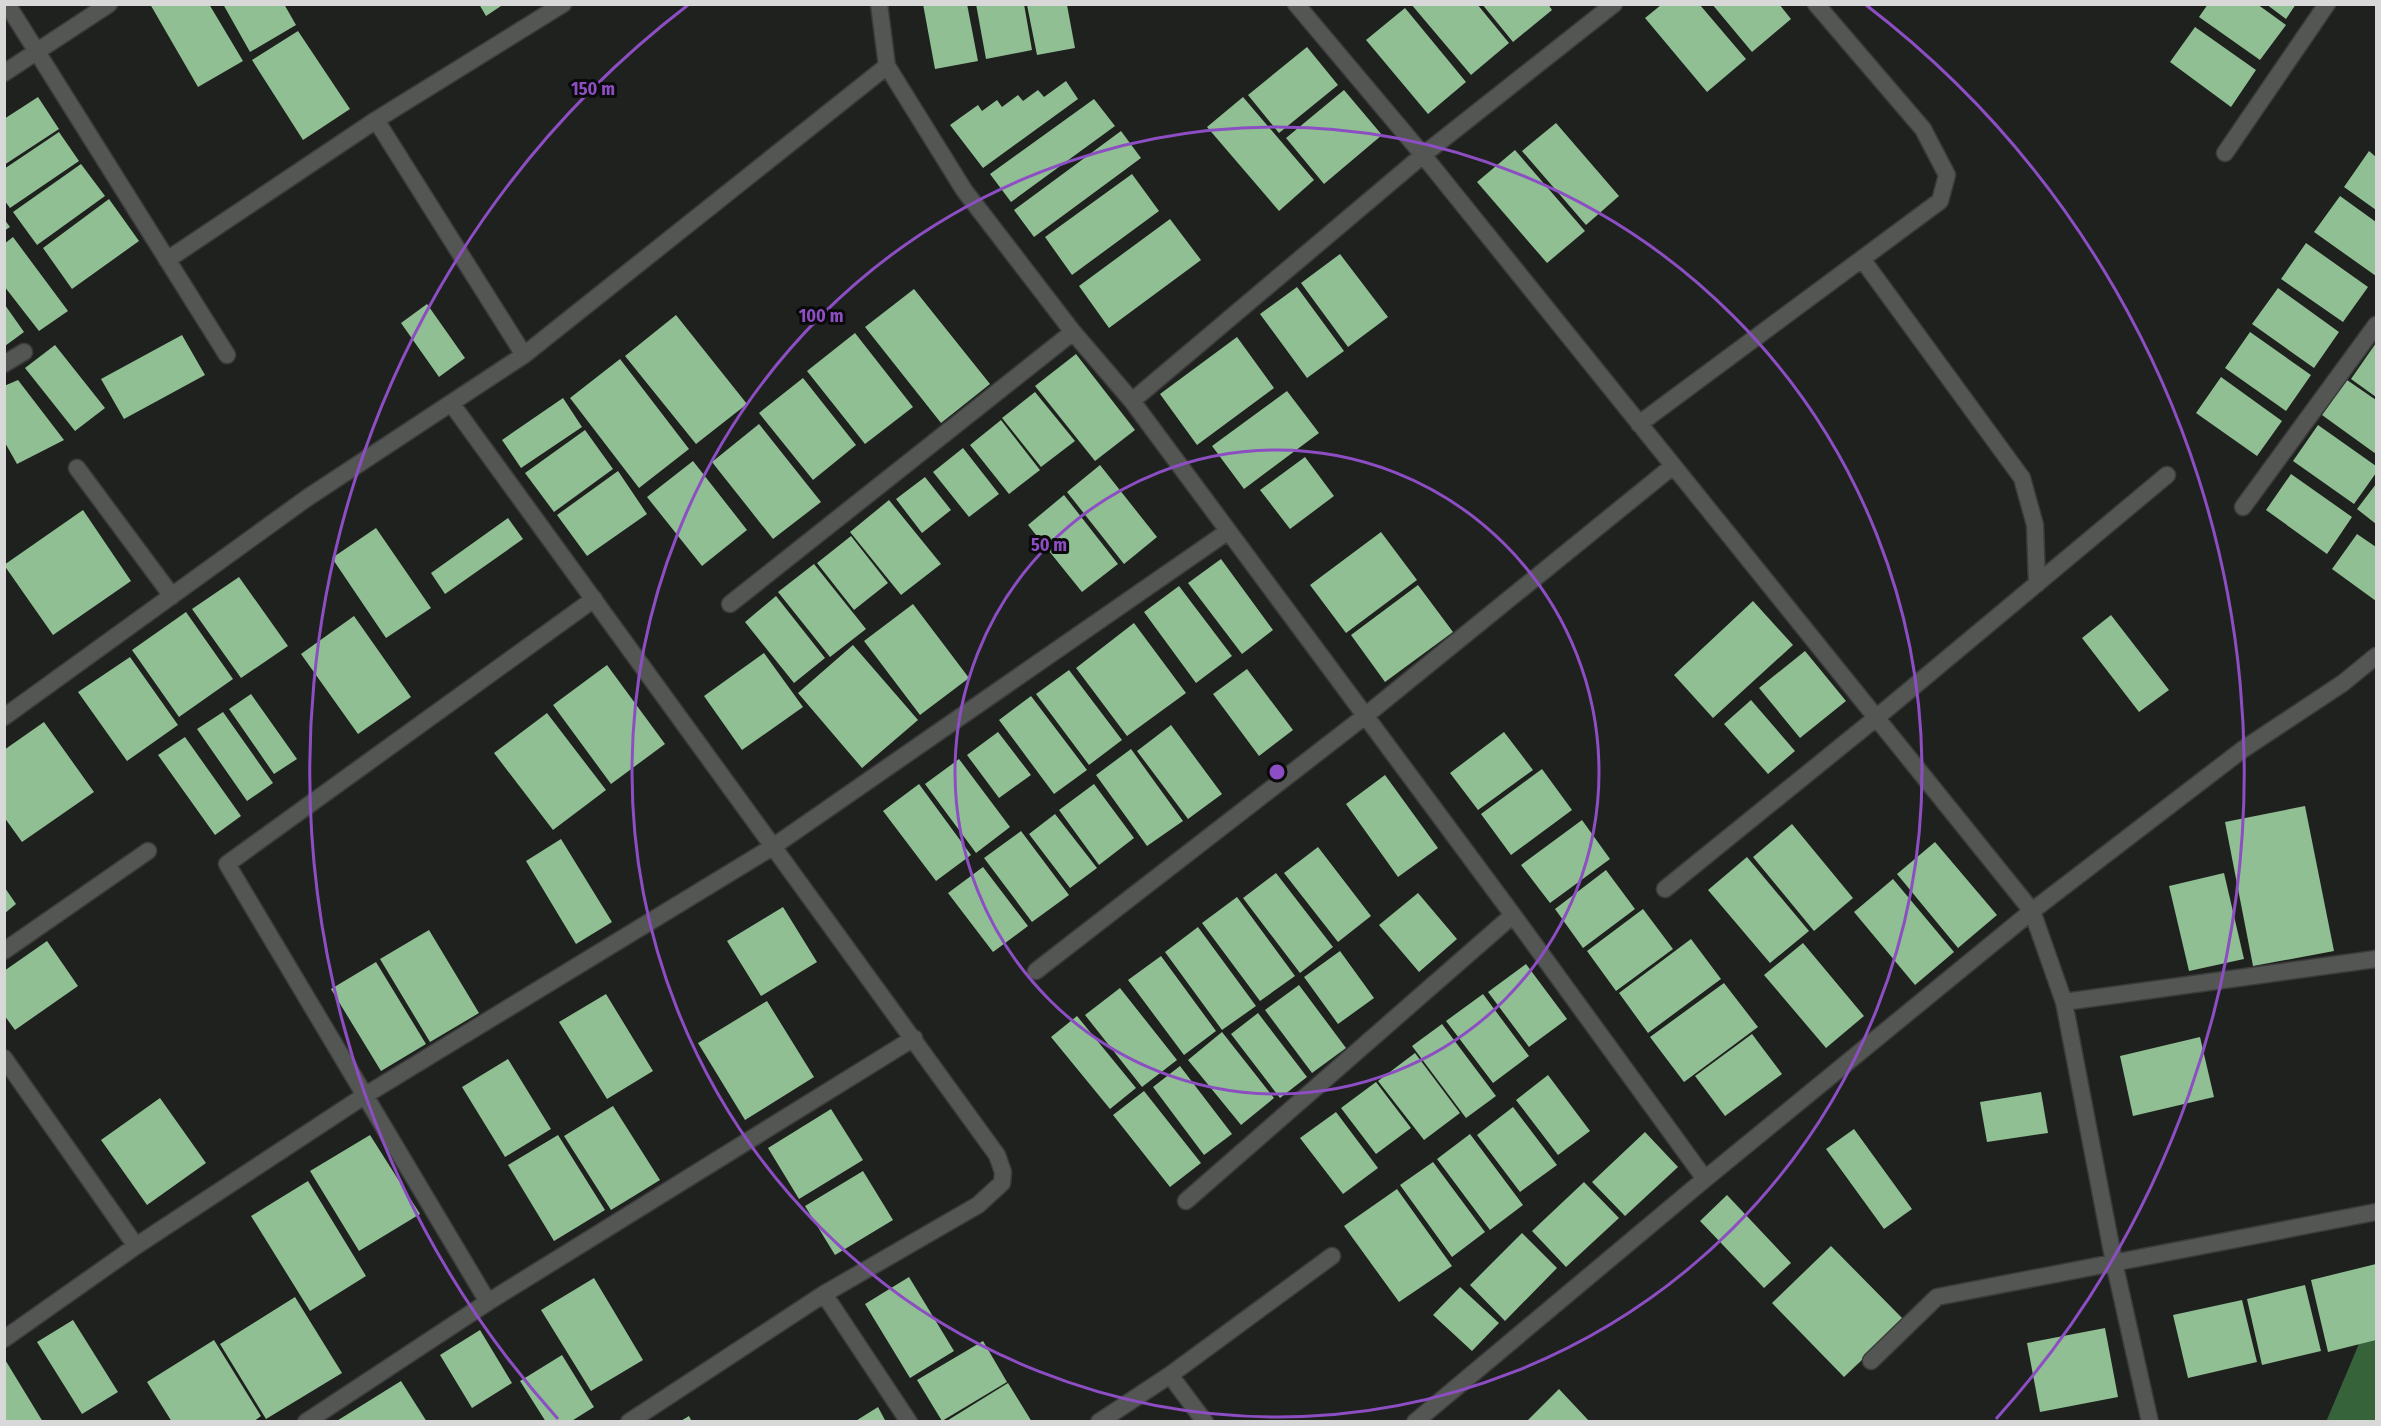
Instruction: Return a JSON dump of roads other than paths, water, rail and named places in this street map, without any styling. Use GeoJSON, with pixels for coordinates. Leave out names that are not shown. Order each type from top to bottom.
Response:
{"type":"FeatureCollection","features":[{"type":"Feature","properties":{"kind":"street"},"geometry":{"type":"LineString","coordinates":[[7,4],[227,355]]}},
{"type":"Feature","properties":{"kind":"street"},"geometry":{"type":"LineString","coordinates":[[4,73],[109,4]]}},
{"type":"Feature","properties":{"kind":"street"},"geometry":{"type":"LineString","coordinates":[[167,260],[376,120],[564,4]]}},
{"type":"Feature","properties":{"kind":"street"},"geometry":{"type":"LineString","coordinates":[[879,4],[887,66],[964,190],[1072,332],[1132,401],[1513,915],[1705,1179]]}},
{"type":"Feature","properties":{"kind":"street"},"geometry":{"type":"LineString","coordinates":[[1296,4],[1423,155],[2032,911],[2064,1002],[2114,1262],[2150,1422]]}},
{"type":"Feature","properties":{"kind":"street"},"geometry":{"type":"LineString","coordinates":[[1132,401],[1423,155],[1614,4]]}},
{"type":"Feature","properties":{"kind":"street"},"geometry":{"type":"LineString","coordinates":[[1639,424],[1940,201],[1947,175],[1923,129],[1816,4]]}},
{"type":"Feature","properties":{"kind":"street"},"geometry":{"type":"LineString","coordinates":[[2225,153],[2327,4]]}},
{"type":"Feature","properties":{"kind":"street"},"geometry":{"type":"LineString","coordinates":[[4,717],[307,498],[524,355],[887,66]]}},
{"type":"Feature","properties":{"kind":"street"},"geometry":{"type":"LineString","coordinates":[[376,120],[524,355]]}},
{"type":"Feature","properties":{"kind":"street"},"geometry":{"type":"LineString","coordinates":[[1862,259],[2022,478],[2035,525],[2037,584]]}},
{"type":"Feature","properties":{"kind":"street"},"geometry":{"type":"LineString","coordinates":[[2243,507],[2376,325]]}},
{"type":"Feature","properties":{"kind":"street"},"geometry":{"type":"LineString","coordinates":[[730,604],[1072,332]]}},
{"type":"Feature","properties":{"kind":"street"},"geometry":{"type":"LineString","coordinates":[[4,364],[24,352]]}},
{"type":"Feature","properties":{"kind":"street"},"geometry":{"type":"LineString","coordinates":[[451,404],[914,1038],[997,1155],[1003,1173],[1002,1183],[978,1205],[824,1294],[629,1422]]}},
{"type":"Feature","properties":{"kind":"street"},"geometry":{"type":"LineString","coordinates":[[1036,970],[1365,717],[1673,466]]}},
{"type":"Feature","properties":{"kind":"street"},"geometry":{"type":"LineString","coordinates":[[77,468],[172,596]]}},
{"type":"Feature","properties":{"kind":"street"},"geometry":{"type":"LineString","coordinates":[[1665,889],[1876,718],[2167,475]]}},
{"type":"Feature","properties":{"kind":"street"},"geometry":{"type":"LineString","coordinates":[[4,1339],[136,1246],[364,1096],[774,846],[1227,532]]}},
{"type":"Feature","properties":{"kind":"street"},"geometry":{"type":"LineString","coordinates":[[488,1302],[227,864],[594,599]]}},
{"type":"Feature","properties":{"kind":"street"},"geometry":{"type":"LineString","coordinates":[[1415,1422],[1705,1179],[2032,911],[2242,750],[2343,683],[2376,656]]}},
{"type":"Feature","properties":{"kind":"street"},"geometry":{"type":"LineString","coordinates":[[4,951],[148,850]]}},
{"type":"Feature","properties":{"kind":"street"},"geometry":{"type":"LineString","coordinates":[[1186,1201],[1513,915]]}},
{"type":"Feature","properties":{"kind":"street"},"geometry":{"type":"LineString","coordinates":[[2064,1002],[2376,959]]}},
{"type":"Feature","properties":{"kind":"street"},"geometry":{"type":"LineString","coordinates":[[306,1422],[488,1302],[914,1038]]}},
{"type":"Feature","properties":{"kind":"street"},"geometry":{"type":"LineString","coordinates":[[4,1058],[136,1246]]}},
{"type":"Feature","properties":{"kind":"street"},"geometry":{"type":"LineString","coordinates":[[1871,1361],[1937,1297],[2376,1212]]}},
{"type":"Feature","properties":{"kind":"street"},"geometry":{"type":"LineString","coordinates":[[1099,1422],[1170,1375],[1332,1256]]}},
{"type":"Feature","properties":{"kind":"street"},"geometry":{"type":"LineString","coordinates":[[824,1294],[909,1422]]}},
{"type":"Feature","properties":{"kind":"street"},"geometry":{"type":"LineString","coordinates":[[1170,1375],[1205,1422]]}}]}
